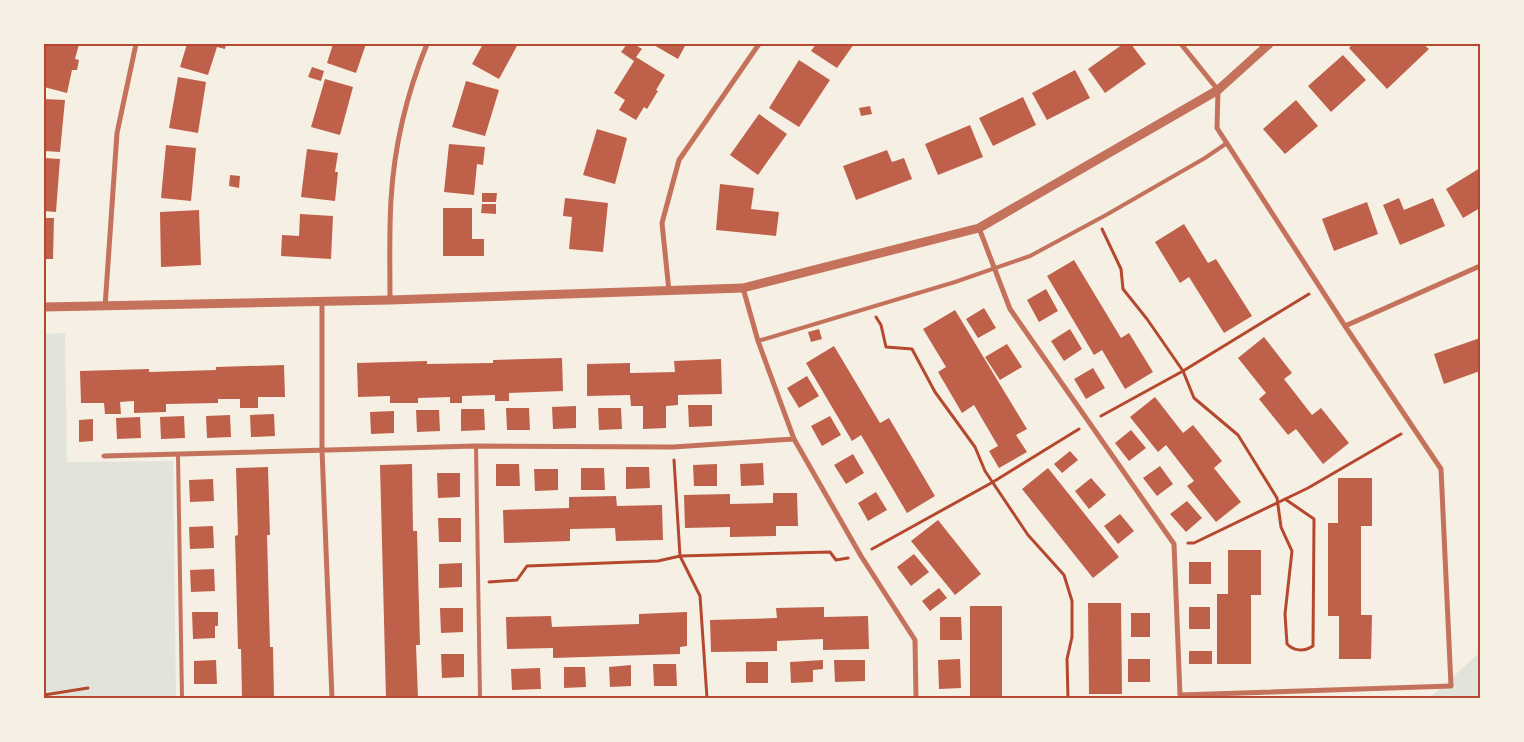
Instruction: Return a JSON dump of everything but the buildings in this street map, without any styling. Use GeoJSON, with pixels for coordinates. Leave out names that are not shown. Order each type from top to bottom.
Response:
{"type":"FeatureCollection","features":[{"type":"Feature","properties":{"kind":"street"},"geometry":{"type":"LineString","coordinates":[[105,307],[117,133],[136,44]]}},
{"type":"Feature","properties":{"kind":"street"},"geometry":{"type":"LineString","coordinates":[[390,300],[391,201],[396,152],[414,76],[427,44]]}},
{"type":"Feature","properties":{"kind":"street"},"geometry":{"type":"LineString","coordinates":[[669,292],[662,223],[679,160],[759,44]]}},
{"type":"Feature","properties":{"kind":"street"},"geometry":{"type":"LineString","coordinates":[[980,228],[1010,309],[1174,544],[1180,695],[1451,686],[1441,469],[1345,326],[1217,128],[1218,90],[1181,44]]}},
{"type":"Feature","properties":{"kind":"street"},"geometry":{"type":"LineString","coordinates":[[44,308],[322,302],[669,292],[743,288],[980,228],[1218,90],[1269,44]]}},
{"type":"Feature","properties":{"kind":"street"},"geometry":{"type":"LineString","coordinates":[[1345,326],[1480,266]]}},
{"type":"Feature","properties":{"kind":"street"},"geometry":{"type":"LineString","coordinates":[[743,288],[758,341],[794,439],[861,556],[915,640],[916,698]]}},
{"type":"Feature","properties":{"kind":"street"},"geometry":{"type":"LineString","coordinates":[[322,302],[322,450],[332,698]]}},
{"type":"Feature","properties":{"kind":"street"},"geometry":{"type":"LineString","coordinates":[[104,456],[476,446],[673,447],[794,439]]}},
{"type":"Feature","properties":{"kind":"lane"},"geometry":{"type":"LineString","coordinates":[[758,341],[995,269],[1030,256],[1098,220],[1205,158],[1227,143]]}},
{"type":"Feature","properties":{"kind":"lane"},"geometry":{"type":"LineString","coordinates":[[476,446],[480,698]]}},
{"type":"Feature","properties":{"kind":"lane"},"geometry":{"type":"LineString","coordinates":[[178,455],[182,698]]}},
{"type":"Feature","properties":{"kind":"path"},"geometry":{"type":"LineString","coordinates":[[1098,220],[1121,269],[1123,289],[1147,319],[1183,371],[1194,398],[1238,435],[1277,498],[1282,527],[1292,551],[1284,614],[1287,644],[1292,649],[1308,649],[1312,646],[1314,519],[1285,500]]}},
{"type":"Feature","properties":{"kind":"path"},"geometry":{"type":"LineString","coordinates":[[870,307],[881,325],[886,347],[912,349],[935,392],[975,447],[985,470],[1028,535],[1064,575],[1072,601],[1072,636],[1067,659],[1068,698]]}},
{"type":"Feature","properties":{"kind":"path"},"geometry":{"type":"LineString","coordinates":[[1174,544],[1194,543],[1285,500],[1413,427]]}},
{"type":"Feature","properties":{"kind":"path"},"geometry":{"type":"LineString","coordinates":[[673,447],[680,556],[700,596],[707,698]]}},
{"type":"Feature","properties":{"kind":"path"},"geometry":{"type":"LineString","coordinates":[[477,582],[517,580],[527,566],[658,561],[680,556],[830,552],[836,560],[861,556]]}},
{"type":"Feature","properties":{"kind":"path"},"geometry":{"type":"LineString","coordinates":[[44,695],[88,688]]}},
{"type":"Feature","properties":{"kind":"shaded area"},"geometry":{"type":"Polygon","coordinates":[[[65,333],[67,462],[173,461],[176,698],[44,698],[44,334],[65,333]]]}},
{"type":"Feature","properties":{"kind":"shaded area"},"geometry":{"type":"Polygon","coordinates":[[[1480,652],[1480,698],[1430,698],[1480,652]]]}}]}
